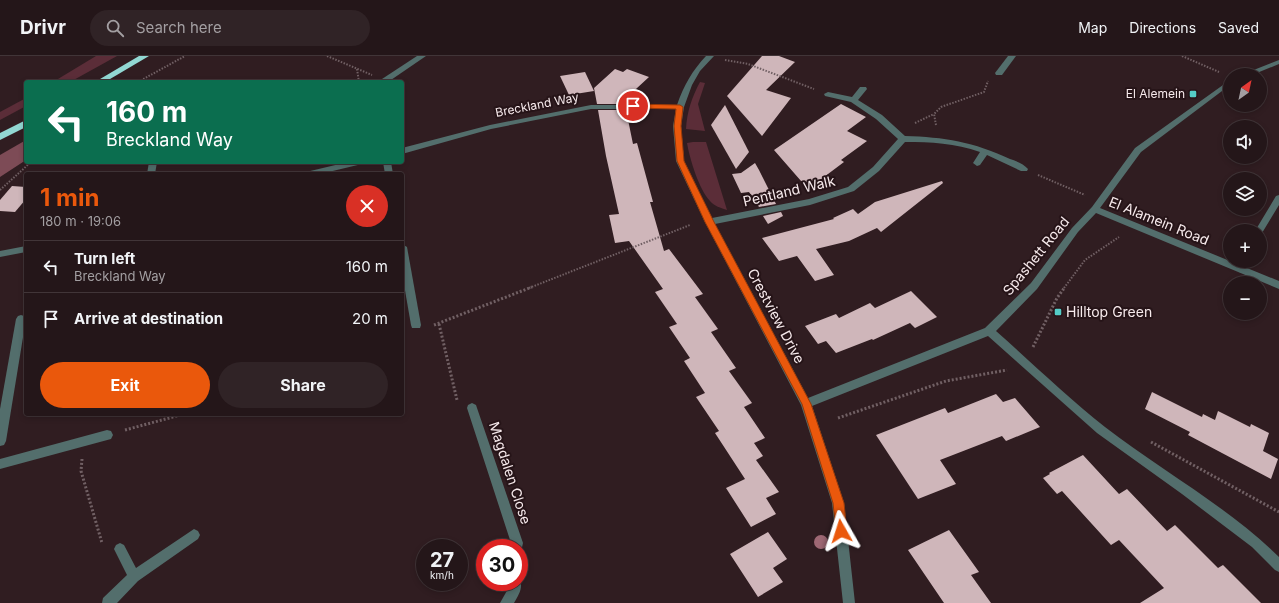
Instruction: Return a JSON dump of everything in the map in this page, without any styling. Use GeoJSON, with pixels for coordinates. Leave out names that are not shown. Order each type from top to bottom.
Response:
{"type":"FeatureCollection","features":[{"type":"Feature","properties":{"kind":"highway"},"geometry":{"type":"LineString","coordinates":[[103,80],[145,56]]}},
{"type":"Feature","properties":{"kind":"highway"},"geometry":{"type":"LineString","coordinates":[[0,137],[24,124]]}},
{"type":"Feature","properties":{"kind":"street"},"geometry":{"type":"LineString","coordinates":[[386,80],[422,56]]}},
{"type":"Feature","properties":{"kind":"street","name":"Crestview Drive"},"geometry":{"type":"LineString","coordinates":[[710,56],[697,70],[691,80],[680,107],[677,126],[680,161],[710,222],[806,404],[838,503],[849,603]]}},
{"type":"Feature","properties":{"kind":"street"},"geometry":{"type":"LineString","coordinates":[[999,73],[1012,56]]}},
{"type":"Feature","properties":{"kind":"street"},"geometry":{"type":"LineString","coordinates":[[1263,68],[1279,62]]}},
{"type":"Feature","properties":{"kind":"street","name":"Spashett Road"},"geometry":{"type":"LineString","coordinates":[[806,404],[989,332],[1034,286],[1075,230],[1097,206],[1138,150],[1223,87]]}},
{"type":"Feature","properties":{"kind":"street"},"geometry":{"type":"LineString","coordinates":[[854,100],[863,89]]}},
{"type":"Feature","properties":{"kind":"street"},"geometry":{"type":"LineString","coordinates":[[828,94],[854,100],[879,117],[903,139],[939,140],[986,151],[1024,169]]}},
{"type":"Feature","properties":{"kind":"street","name":"Breckland Way"},"geometry":{"type":"LineString","coordinates":[[404,150],[490,127],[591,107],[680,107]]}},
{"type":"Feature","properties":{"kind":"street","name":"Pentland Walk"},"geometry":{"type":"LineString","coordinates":[[710,222],[810,202],[851,189],[876,169],[903,139]]}},
{"type":"Feature","properties":{"kind":"street"},"geometry":{"type":"LineString","coordinates":[[978,163],[986,151]]}},
{"type":"Feature","properties":{"kind":"street"},"geometry":{"type":"LineString","coordinates":[[316,172],[350,164]]}},
{"type":"Feature","properties":{"kind":"street"},"geometry":{"type":"LineString","coordinates":[[1263,224],[1279,198]]}},
{"type":"Feature","properties":{"kind":"street","name":"El Alamein Road"},"geometry":{"type":"LineString","coordinates":[[1097,206],[1223,257]]}},
{"type":"Feature","properties":{"kind":"street"},"geometry":{"type":"LineString","coordinates":[[0,254],[24,249]]}},
{"type":"Feature","properties":{"kind":"street"},"geometry":{"type":"LineString","coordinates":[[404,258],[416,325]]}},
{"type":"Feature","properties":{"kind":"street","name":"El Alamein Road"},"geometry":{"type":"LineString","coordinates":[[1248,268],[1279,286]]}},
{"type":"Feature","properties":{"kind":"street"},"geometry":{"type":"LineString","coordinates":[[0,441],[22,319]]}},
{"type":"Feature","properties":{"kind":"street"},"geometry":{"type":"LineString","coordinates":[[989,332],[1101,430],[1237,528],[1256,543],[1279,566]]}},
{"type":"Feature","properties":{"kind":"street","name":"Magdalen Close"},"geometry":{"type":"LineString","coordinates":[[472,408],[516,539]]}},
{"type":"Feature","properties":{"kind":"street"},"geometry":{"type":"LineString","coordinates":[[0,464],[107,434]]}},
{"type":"Feature","properties":{"kind":"street"},"geometry":{"type":"LineString","coordinates":[[108,603],[134,577],[194,535]]}},
{"type":"Feature","properties":{"kind":"street"},"geometry":{"type":"LineString","coordinates":[[120,549],[134,577]]}},
{"type":"Feature","properties":{"kind":"street"},"geometry":{"type":"LineString","coordinates":[[506,603],[513,591]]}},
{"type":"Feature","properties":{"kind":"path"},"geometry":{"type":"LineString","coordinates":[[142,80],[185,56]]}},
{"type":"Feature","properties":{"kind":"path"},"geometry":{"type":"LineString","coordinates":[[327,56],[383,80]]}},
{"type":"Feature","properties":{"kind":"path"},"geometry":{"type":"LineString","coordinates":[[1182,56],[1223,74]]}},
{"type":"Feature","properties":{"kind":"path"},"geometry":{"type":"LineString","coordinates":[[725,60],[748,64],[828,94]]}},
{"type":"Feature","properties":{"kind":"path"},"geometry":{"type":"LineString","coordinates":[[357,69],[359,80]]}},
{"type":"Feature","properties":{"kind":"path"},"geometry":{"type":"LineString","coordinates":[[939,140],[934,114],[941,107],[984,92],[991,71],[999,73]]}},
{"type":"Feature","properties":{"kind":"path"},"geometry":{"type":"LineString","coordinates":[[0,190],[29,164]]}},
{"type":"Feature","properties":{"kind":"path"},"geometry":{"type":"LineString","coordinates":[[1024,169],[1097,206]]}},
{"type":"Feature","properties":{"kind":"path"},"geometry":{"type":"LineString","coordinates":[[416,325],[439,324],[690,225]]}},
{"type":"Feature","properties":{"kind":"path"},"geometry":{"type":"LineString","coordinates":[[439,324],[459,409],[472,408]]}},
{"type":"Feature","properties":{"kind":"path"},"geometry":{"type":"LineString","coordinates":[[107,434],[176,416]]}},
{"type":"Feature","properties":{"kind":"path"},"geometry":{"type":"LineString","coordinates":[[1145,439],[1279,512]]}},
{"type":"Feature","properties":{"kind":"path"},"geometry":{"type":"LineString","coordinates":[[83,441],[81,471],[104,548],[120,549]]}},
{"type":"Feature","properties":{"kind":"shaded area"},"geometry":{"type":"Polygon","coordinates":[[[96,56],[117,56],[74,80],[56,80],[96,56]]]}},
{"type":"Feature","properties":{"kind":"shaded area"},"geometry":{"type":"Polygon","coordinates":[[[700,82],[705,83],[698,104],[705,131],[686,129],[690,104],[700,82]]]}},
{"type":"Feature","properties":{"kind":"shaded area"},"geometry":{"type":"Polygon","coordinates":[[[24,99],[24,107],[0,120],[0,112],[24,99]]]}},
{"type":"Feature","properties":{"kind":"shaded area"},"geometry":{"type":"Polygon","coordinates":[[[24,141],[24,161],[0,177],[0,155],[24,141]]]}},
{"type":"Feature","properties":{"kind":"shaded area"},"geometry":{"type":"Polygon","coordinates":[[[706,142],[727,210],[712,203],[702,189],[690,158],[687,143],[706,142]]]}},
{"type":"Feature","properties":{"kind":"building"},"geometry":{"type":"Polygon","coordinates":[[[762,56],[779,56],[795,62],[766,90],[791,98],[762,136],[727,96],[762,56]]]}},
{"type":"Feature","properties":{"kind":"building"},"geometry":{"type":"Polygon","coordinates":[[[615,69],[623,72],[627,69],[649,77],[624,100],[625,104],[597,104],[594,88],[615,69]]]}},
{"type":"Feature","properties":{"kind":"building"},"geometry":{"type":"Polygon","coordinates":[[[585,72],[594,91],[569,95],[560,76],[585,72]]]}},
{"type":"Feature","properties":{"kind":"building"},"geometry":{"type":"Polygon","coordinates":[[[841,104],[866,117],[847,131],[867,141],[841,160],[844,162],[808,189],[774,150],[841,104]]]}},
{"type":"Feature","properties":{"kind":"building"},"geometry":{"type":"Polygon","coordinates":[[[725,105],[749,152],[736,169],[711,125],[725,105]]]}},
{"type":"Feature","properties":{"kind":"building"},"geometry":{"type":"Polygon","coordinates":[[[598,110],[626,110],[633,144],[637,143],[653,202],[650,202],[664,251],[669,249],[703,294],[695,297],[718,329],[711,332],[736,368],[729,371],[752,403],[744,407],[765,438],[754,443],[763,456],[756,460],[779,492],[766,498],[776,514],[751,527],[726,488],[745,479],[715,433],[719,431],[696,397],[705,393],[684,361],[690,358],[669,327],[677,324],[655,292],[663,289],[629,241],[615,243],[609,215],[619,214],[606,156],[598,110]]]}},
{"type":"Feature","properties":{"kind":"building"},"geometry":{"type":"Polygon","coordinates":[[[755,163],[776,204],[759,207],[749,192],[741,193],[732,174],[741,173],[755,163]]]}},
{"type":"Feature","properties":{"kind":"building"},"geometry":{"type":"Polygon","coordinates":[[[942,181],[943,183],[881,232],[877,228],[849,241],[816,249],[834,275],[815,281],[797,256],[779,261],[762,238],[834,219],[833,218],[853,209],[858,214],[875,202],[942,181]]]}},
{"type":"Feature","properties":{"kind":"building"},"geometry":{"type":"Polygon","coordinates":[[[12,186],[24,187],[24,201],[15,212],[0,211],[0,200],[12,186]]]}},
{"type":"Feature","properties":{"kind":"building"},"geometry":{"type":"Polygon","coordinates":[[[781,212],[783,216],[768,224],[763,216],[781,212]]]}},
{"type":"Feature","properties":{"kind":"building"},"geometry":{"type":"Polygon","coordinates":[[[911,291],[937,317],[915,328],[910,323],[873,340],[872,339],[836,353],[826,341],[818,344],[805,326],[836,314],[839,318],[870,303],[875,308],[911,291]]]}},
{"type":"Feature","properties":{"kind":"building"},"geometry":{"type":"Polygon","coordinates":[[[1152,392],[1202,417],[1203,414],[1215,420],[1218,411],[1250,427],[1251,424],[1269,433],[1263,451],[1278,459],[1271,479],[1188,435],[1190,432],[1145,409],[1152,392]]]}},
{"type":"Feature","properties":{"kind":"building"},"geometry":{"type":"Polygon","coordinates":[[[996,394],[1003,402],[1015,398],[1040,427],[1006,441],[1002,436],[940,460],[956,484],[918,499],[876,435],[945,408],[948,413],[996,394]]]}},
{"type":"Feature","properties":{"kind":"building"},"geometry":{"type":"Polygon","coordinates":[[[1083,455],[1119,494],[1127,489],[1167,531],[1175,525],[1218,568],[1223,565],[1261,603],[1140,603],[1164,588],[1119,540],[1111,545],[1062,491],[1057,494],[1043,478],[1050,474],[1049,473],[1083,455]]]}},
{"type":"Feature","properties":{"kind":"building"},"geometry":{"type":"Polygon","coordinates":[[[949,530],[979,572],[971,575],[991,603],[944,603],[908,550],[949,530]]]}},
{"type":"Feature","properties":{"kind":"building"},"geometry":{"type":"Polygon","coordinates":[[[768,532],[787,559],[773,568],[783,582],[758,597],[730,554],[768,532]]]}},
{"type":"Feature","properties":{"kind":"place","name":"El Alemein"},"geometry":{"type":"Point","coordinates":[1193,94]}},
{"type":"Feature","properties":{"kind":"place","name":"Hilltop Green"},"geometry":{"type":"Point","coordinates":[1058,312]}},
{"type":"Feature","properties":{"kind":"route"},"geometry":{"type":"LineString","coordinates":[[633,106],[680,107],[677,126],[680,161],[710,222],[806,404],[838,503],[841,531]]}}]}
